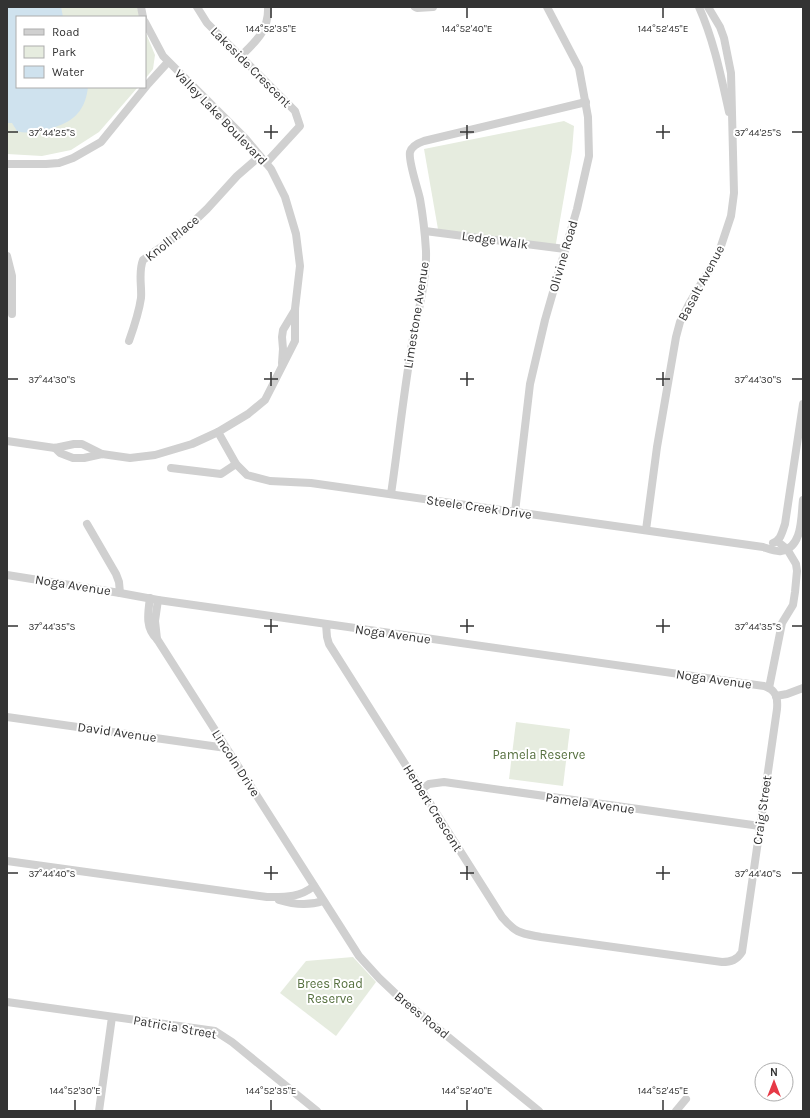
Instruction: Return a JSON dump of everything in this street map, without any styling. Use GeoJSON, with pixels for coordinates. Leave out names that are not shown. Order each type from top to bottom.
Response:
{"type":"FeatureCollection","features":[{"type":"Feature","properties":{"kind":"street","name":"Lakeside Crescent"},"geometry":{"type":"LineString","coordinates":[[197,7],[207,23],[295,111],[300,126],[266,163]]}},
{"type":"Feature","properties":{"kind":"street"},"geometry":{"type":"LineString","coordinates":[[240,57],[261,36],[266,25],[268,7]]}},
{"type":"Feature","properties":{"kind":"street"},"geometry":{"type":"LineString","coordinates":[[415,7],[433,7]]}},
{"type":"Feature","properties":{"kind":"street","name":"Olivine Road"},"geometry":{"type":"LineString","coordinates":[[515,512],[530,384],[545,320],[589,156],[588,118],[579,68],[547,7]]}},
{"type":"Feature","properties":{"kind":"street","name":"Basalt Avenue"},"geometry":{"type":"LineString","coordinates":[[699,7],[714,47],[732,131]]}},
{"type":"Feature","properties":{"kind":"street","name":"Basalt Avenue"},"geometry":{"type":"LineString","coordinates":[[646,530],[657,447],[676,337],[680,322],[689,304],[718,255],[731,216],[734,193],[732,90],[726,46],[720,27],[708,7]]}},
{"type":"Feature","properties":{"kind":"street","name":"Valley Lake Boulevard"},"geometry":{"type":"LineString","coordinates":[[7,441],[55,448],[82,444],[102,454],[130,458],[155,455],[192,444],[218,432],[248,414],[264,400],[281,366],[293,348],[295,341],[295,309],[300,266],[296,234],[285,197],[271,169],[245,138],[162,56],[146,24]]}},
{"type":"Feature","properties":{"kind":"street"},"geometry":{"type":"LineString","coordinates":[[146,86],[168,62]]}},
{"type":"Feature","properties":{"kind":"street"},"geometry":{"type":"LineString","coordinates":[[7,164],[59,163],[73,158],[101,142],[145,88]]}},
{"type":"Feature","properties":{"kind":"street","name":"Limestone Avenue"},"geometry":{"type":"LineString","coordinates":[[391,494],[404,389],[425,278],[425,231],[420,198],[410,160],[410,153],[416,144],[586,102]]}},
{"type":"Feature","properties":{"kind":"street","name":"Knoll Place"},"geometry":{"type":"LineString","coordinates":[[130,341],[141,300],[140,272],[141,265],[144,260],[185,230],[207,209],[237,176],[260,156]]}},
{"type":"Feature","properties":{"kind":"street","name":"Ledge Walk"},"geometry":{"type":"LineString","coordinates":[[425,231],[564,249]]}},
{"type":"Feature","properties":{"kind":"street"},"geometry":{"type":"LineString","coordinates":[[7,256],[12,276],[12,314]]}},
{"type":"Feature","properties":{"kind":"street","name":"Valley Lake Boulevard"},"geometry":{"type":"LineString","coordinates":[[281,366],[283,330],[295,309]]}},
{"type":"Feature","properties":{"kind":"street"},"geometry":{"type":"LineString","coordinates":[[763,547],[777,541],[782,535],[785,524],[803,404]]}},
{"type":"Feature","properties":{"kind":"street","name":"Steele Creek Drive"},"geometry":{"type":"LineString","coordinates":[[218,432],[236,464],[247,475],[270,481],[312,483],[646,530],[763,547],[780,551],[788,550]]}},
{"type":"Feature","properties":{"kind":"street","name":"Valley Lake Boulevard"},"geometry":{"type":"LineString","coordinates":[[55,448],[60,453],[73,458],[84,458],[102,454]]}},
{"type":"Feature","properties":{"kind":"street"},"geometry":{"type":"LineString","coordinates":[[171,468],[221,474],[236,464]]}},
{"type":"Feature","properties":{"kind":"street"},"geometry":{"type":"LineString","coordinates":[[788,550],[796,541],[799,534],[803,500]]}},
{"type":"Feature","properties":{"kind":"street"},"geometry":{"type":"LineString","coordinates":[[87,524],[116,574],[119,582],[120,593]]}},
{"type":"Feature","properties":{"kind":"street"},"geometry":{"type":"LineString","coordinates":[[769,688],[780,628],[793,605],[795,592],[796,564],[788,550],[777,541]]}},
{"type":"Feature","properties":{"kind":"street","name":"Noga Avenue"},"geometry":{"type":"LineString","coordinates":[[7,575],[154,599],[764,686],[774,691],[776,696]]}},
{"type":"Feature","properties":{"kind":"street","name":"Lincoln Drive"},"geometry":{"type":"LineString","coordinates":[[154,599],[148,616],[150,630],[323,901]]}},
{"type":"Feature","properties":{"kind":"street","name":"Herbert Crescent"},"geometry":{"type":"LineString","coordinates":[[326,624],[329,644],[502,917],[512,929],[521,933],[541,937],[722,962],[730,962],[735,960],[742,952]]}},
{"type":"Feature","properties":{"kind":"street"},"geometry":{"type":"LineString","coordinates":[[776,696],[788,694],[803,688]]}},
{"type":"Feature","properties":{"kind":"street","name":"Craig Street"},"geometry":{"type":"LineString","coordinates":[[742,952],[777,709],[778,699],[776,696]]}},
{"type":"Feature","properties":{"kind":"street","name":"David Avenue"},"geometry":{"type":"LineString","coordinates":[[7,717],[226,748]]}},
{"type":"Feature","properties":{"kind":"street","name":"Pamela Avenue"},"geometry":{"type":"LineString","coordinates":[[422,789],[429,784],[444,782],[760,826]]}},
{"type":"Feature","properties":{"kind":"street"},"geometry":{"type":"LineString","coordinates":[[7,861],[267,897],[286,898],[296,896],[306,892],[314,886]]}},
{"type":"Feature","properties":{"kind":"street"},"geometry":{"type":"LineString","coordinates":[[267,897],[300,905],[312,905],[323,901]]}},
{"type":"Feature","properties":{"kind":"street","name":"Brees Road"},"geometry":{"type":"LineString","coordinates":[[323,901],[359,956],[389,988],[539,1111]]}},
{"type":"Feature","properties":{"kind":"street","name":"Patricia Street"},"geometry":{"type":"LineString","coordinates":[[7,1002],[215,1032],[232,1042],[317,1111]]}},
{"type":"Feature","properties":{"kind":"street"},"geometry":{"type":"LineString","coordinates":[[99,1111],[112,1016]]}},
{"type":"Feature","properties":{"kind":"street"},"geometry":{"type":"LineString","coordinates":[[676,1111],[686,1099]]}},
{"type":"Feature","properties":{"kind":"green space"},"geometry":{"type":"Polygon","coordinates":[[[7,7],[137,7],[140,16],[16,16],[16,88],[137,88],[99,132],[71,150],[42,156],[7,154],[7,7]]]}},
{"type":"Feature","properties":{"kind":"green space"},"geometry":{"type":"Polygon","coordinates":[[[146,33],[155,55],[153,69],[146,78],[146,33]]]}},
{"type":"Feature","properties":{"kind":"green space"},"geometry":{"type":"Polygon","coordinates":[[[564,121],[574,126],[572,151],[555,249],[439,235],[424,149],[564,121]]]}},
{"type":"Feature","properties":{"kind":"green space","name":"Pamela Reserve"},"geometry":{"type":"Polygon","coordinates":[[[516,722],[570,729],[563,786],[509,779],[516,722]]]}},
{"type":"Feature","properties":{"kind":"green space","name":"Brees Road Reserve"},"geometry":{"type":"Polygon","coordinates":[[[353,957],[376,982],[336,1036],[280,993],[306,961],[353,957]]]}},
{"type":"Feature","properties":{"kind":"water"},"geometry":{"type":"Polygon","coordinates":[[[7,7],[61,7],[63,16],[16,16],[16,88],[88,88],[84,104],[80,111],[69,121],[54,128],[27,133],[20,132],[17,131],[12,123],[7,123],[7,7]]]}}]}
